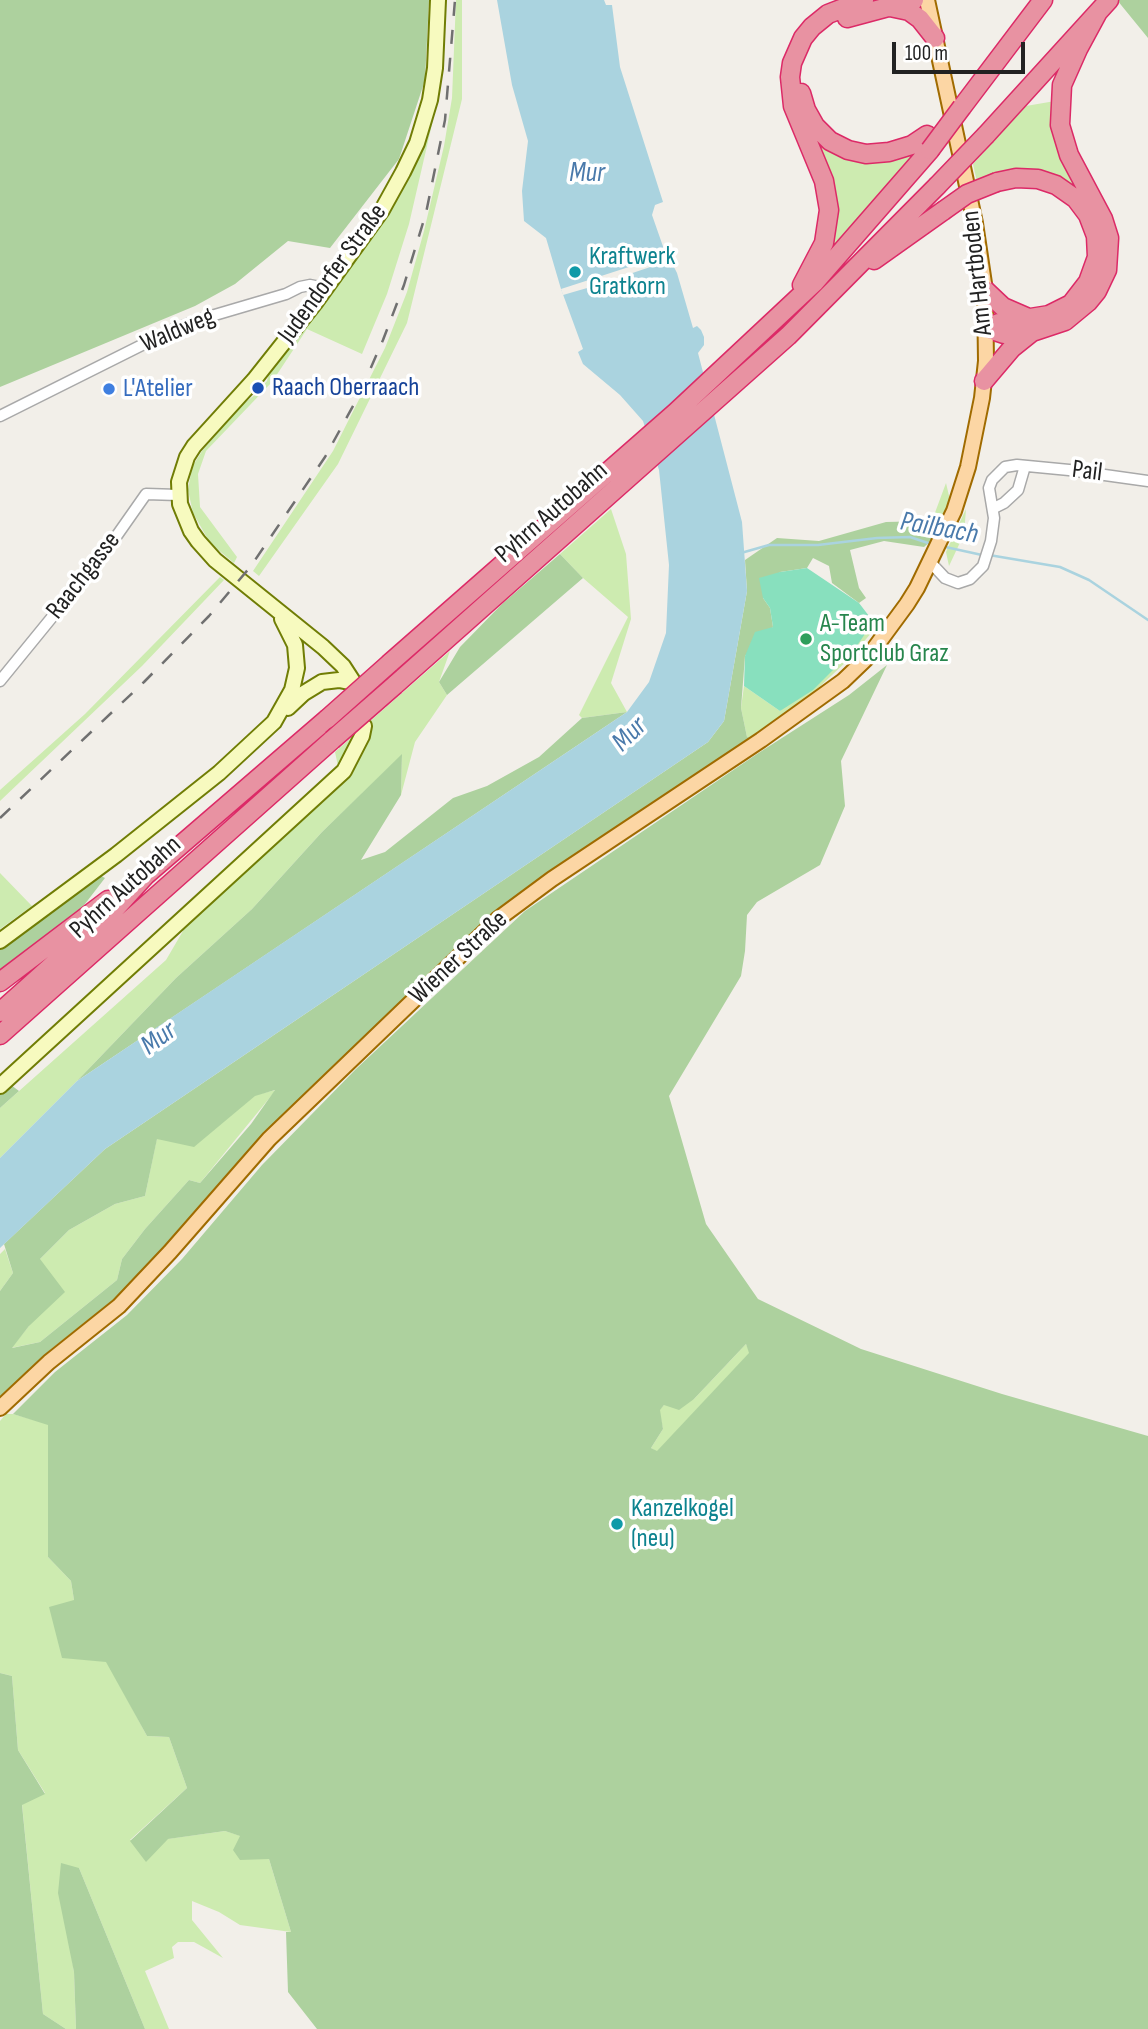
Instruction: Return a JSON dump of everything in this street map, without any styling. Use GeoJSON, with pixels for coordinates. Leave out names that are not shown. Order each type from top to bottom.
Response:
{"type":"FeatureCollection","features":[{"type":"Feature","properties":{"kind":"highway"},"geometry":{"type":"LineString","coordinates":[[786,308],[807,277],[824,243],[829,210],[824,181],[793,106],[790,77],[792,62],[803,38],[812,27],[828,14],[864,0]]}},
{"type":"Feature","properties":{"kind":"highway"},"geometry":{"type":"LineString","coordinates":[[914,0],[835,23],[819,37],[807,55],[802,71],[802,98],[815,126],[830,141],[848,150],[866,154],[928,143],[977,91],[1043,0]]}},
{"type":"Feature","properties":{"kind":"highway"},"geometry":{"type":"LineString","coordinates":[[887,6],[909,11],[925,24],[935,38]]}},
{"type":"Feature","properties":{"kind":"highway"},"geometry":{"type":"LineString","coordinates":[[986,328],[1065,321],[1079,311],[1097,291],[1107,270],[1109,238],[1103,219],[1069,155],[1060,125],[1062,85],[1078,49],[1103,6]]}},
{"type":"Feature","properties":{"kind":"highway","name":"Pyhrn Autobahn"},"geometry":{"type":"LineString","coordinates":[[0,1035],[788,336],[986,135],[1103,6]]}},
{"type":"Feature","properties":{"kind":"highway","name":"Pyhrn Autobahn"},"geometry":{"type":"LineString","coordinates":[[0,1012],[115,909],[146,875],[675,412],[814,283],[928,143]]}},
{"type":"Feature","properties":{"kind":"highway"},"geometry":{"type":"LineString","coordinates":[[851,275],[967,194],[997,182],[1038,179],[1056,185],[1076,199],[1088,215],[1096,236],[1097,257],[1093,270],[1071,304],[1029,325],[984,381]]}},
{"type":"Feature","properties":{"kind":"highway"},"geometry":{"type":"LineString","coordinates":[[985,290],[1029,325]]}},
{"type":"Feature","properties":{"kind":"highway"},"geometry":{"type":"LineString","coordinates":[[0,982],[108,900],[146,875]]}},
{"type":"Feature","properties":{"kind":"highway"},"geometry":{"type":"LineString","coordinates":[[0,1041],[21,1017]]}},
{"type":"Feature","properties":{"kind":"main road","name":"Judendorfer Straße"},"geometry":{"type":"LineString","coordinates":[[179,500],[182,469],[194,446],[254,380],[325,288],[382,210],[417,143],[430,100],[435,68],[438,0]]}},
{"type":"Feature","properties":{"kind":"main road","name":"Am Hartboden"},"geometry":{"type":"LineString","coordinates":[[927,0],[975,223],[985,290],[986,328],[984,381],[968,467],[954,510],[935,551]]}},
{"type":"Feature","properties":{"kind":"main road"},"geometry":{"type":"LineString","coordinates":[[0,941],[116,855],[219,773],[312,687],[330,680],[354,683],[343,666],[323,647],[215,560],[191,531],[179,500]]}},
{"type":"Feature","properties":{"kind":"main road","name":"Wiener Straße"},"geometry":{"type":"LineString","coordinates":[[0,1408],[49,1362],[119,1306],[270,1139],[498,919],[552,879],[761,740],[843,681],[886,635],[917,588],[935,551]]}},
{"type":"Feature","properties":{"kind":"main road"},"geometry":{"type":"LineString","coordinates":[[274,722],[292,690],[297,668],[292,635],[275,609]]}},
{"type":"Feature","properties":{"kind":"main road"},"geometry":{"type":"LineString","coordinates":[[0,1086],[344,771],[362,736],[364,726]]}},
{"type":"Feature","properties":{"kind":"street","name":"Waldweg"},"geometry":{"type":"LineString","coordinates":[[0,416],[46,391],[72,382],[183,326],[310,285],[325,288]]}},
{"type":"Feature","properties":{"kind":"street","name":"Pail"},"geometry":{"type":"LineString","coordinates":[[935,551],[945,578],[958,583],[970,579],[983,566],[991,541],[994,508],[989,498],[989,488],[992,480],[1004,467],[1025,466],[1148,481]]}},
{"type":"Feature","properties":{"kind":"street"},"geometry":{"type":"LineString","coordinates":[[994,508],[1012,497],[1025,466]]}},
{"type":"Feature","properties":{"kind":"street","name":"Raachgasse"},"geometry":{"type":"LineString","coordinates":[[0,681],[106,551],[146,494],[179,500]]}},
{"type":"Feature","properties":{"kind":"green space"},"geometry":{"type":"Polygon","coordinates":[[[0,0],[429,0],[425,80],[399,159],[330,248],[288,241],[235,284],[195,306],[0,387],[0,0]]]}},
{"type":"Feature","properties":{"kind":"green space"},"geometry":{"type":"Polygon","coordinates":[[[456,0],[462,0],[462,99],[407,323],[338,464],[259,576],[253,571],[333,451],[385,348],[407,292],[444,146],[452,98],[456,0]]]}},
{"type":"Feature","properties":{"kind":"green space"},"geometry":{"type":"Polygon","coordinates":[[[881,0],[896,0],[840,16],[830,21],[812,38],[800,58],[798,70],[797,90],[801,110],[809,126],[826,143],[855,157],[896,155],[926,141],[829,251],[827,248],[833,228],[834,200],[826,173],[796,102],[796,61],[808,38],[826,21],[849,9],[881,0]]]}},
{"type":"Feature","properties":{"kind":"green space"},"geometry":{"type":"Polygon","coordinates":[[[1117,0],[1148,0],[1148,38],[1117,0]]]}},
{"type":"Feature","properties":{"kind":"green space"},"geometry":{"type":"Polygon","coordinates":[[[1055,101],[1086,195],[1097,271],[1075,190],[977,182],[973,164],[1026,106],[1055,101]]]}},
{"type":"Feature","properties":{"kind":"green space"},"geometry":{"type":"Polygon","coordinates":[[[433,120],[409,224],[387,294],[362,354],[307,329],[272,382],[206,451],[198,474],[200,507],[237,557],[234,563],[210,543],[193,513],[188,490],[192,467],[238,408],[267,381],[270,368],[352,262],[417,143],[433,120]]]}},
{"type":"Feature","properties":{"kind":"green space"},"geometry":{"type":"Polygon","coordinates":[[[946,483],[950,500],[931,552],[933,532],[928,521],[933,518],[946,483]]]}},
{"type":"Feature","properties":{"kind":"green space"},"geometry":{"type":"Polygon","coordinates":[[[611,509],[626,554],[631,619],[611,683],[627,712],[582,718],[579,715],[628,617],[560,554],[611,509]]]}},
{"type":"Feature","properties":{"kind":"green space"},"geometry":{"type":"Polygon","coordinates":[[[966,509],[964,534],[949,566],[946,552],[966,509]]]}},
{"type":"Feature","properties":{"kind":"green space"},"geometry":{"type":"Polygon","coordinates":[[[928,521],[933,532],[932,540],[924,547],[884,541],[850,550],[859,588],[866,598],[859,603],[832,583],[829,566],[813,558],[807,568],[780,572],[763,598],[770,608],[773,627],[745,656],[741,708],[747,737],[754,739],[471,936],[284,1113],[153,1261],[114,1300],[51,1349],[0,1399],[0,1291],[13,1273],[4,1244],[105,1149],[708,742],[724,721],[747,591],[745,560],[777,538],[819,541],[886,522],[928,521]],[[275,1090],[255,1096],[194,1147],[157,1139],[145,1196],[115,1204],[69,1230],[40,1259],[65,1292],[29,1326],[12,1348],[40,1342],[117,1280],[122,1259],[145,1229],[189,1180],[200,1183],[251,1124],[275,1090]]]}},
{"type":"Feature","properties":{"kind":"green space"},"geometry":{"type":"Polygon","coordinates":[[[560,554],[583,578],[447,695],[439,682],[460,647],[502,604],[560,554]]]}},
{"type":"Feature","properties":{"kind":"green space","name":"A-Team Sportclub Graz"},"geometry":{"type":"Polygon","coordinates":[[[807,568],[859,603],[869,616],[867,631],[856,647],[813,690],[780,711],[744,686],[745,656],[755,632],[773,627],[770,608],[763,598],[759,578],[807,568]]]}},
{"type":"Feature","properties":{"kind":"green space"},"geometry":{"type":"Polygon","coordinates":[[[220,577],[224,580],[142,666],[0,801],[0,790],[85,714],[220,577]]]}},
{"type":"Feature","properties":{"kind":"green space"},"geometry":{"type":"Polygon","coordinates":[[[868,625],[873,631],[848,660],[814,692],[754,739],[747,737],[741,708],[744,686],[780,711],[867,631],[868,625]]]}},
{"type":"Feature","properties":{"kind":"green space"},"geometry":{"type":"Polygon","coordinates":[[[450,651],[439,682],[447,695],[415,742],[401,795],[402,755],[322,832],[252,909],[176,978],[0,1158],[0,1108],[166,960],[183,931],[175,918],[338,766],[335,752],[450,651]]]}},
{"type":"Feature","properties":{"kind":"green space"},"geometry":{"type":"Polygon","coordinates":[[[887,665],[841,761],[845,806],[820,865],[757,902],[747,915],[741,976],[669,1096],[706,1224],[758,1299],[861,1349],[1002,1394],[1148,1436],[1148,2029],[317,2029],[288,1992],[286,1932],[291,1932],[269,1859],[240,1860],[233,1850],[240,1836],[225,1831],[168,1839],[146,1862],[130,1841],[187,1788],[169,1737],[147,1736],[106,1662],[62,1658],[49,1607],[74,1600],[71,1581],[48,1557],[48,1425],[13,1414],[55,1372],[127,1315],[182,1259],[262,1165],[356,1069],[525,911],[849,695],[887,665]],[[746,1344],[694,1399],[679,1410],[664,1405],[660,1410],[663,1429],[651,1448],[657,1451],[749,1353],[746,1344]]]}},
{"type":"Feature","properties":{"kind":"green space"},"geometry":{"type":"Polygon","coordinates":[[[627,712],[77,1081],[176,978],[252,909],[322,832],[402,754],[401,795],[361,860],[385,852],[453,798],[487,786],[539,757],[582,718],[627,712]]]}},
{"type":"Feature","properties":{"kind":"green space"},"geometry":{"type":"Polygon","coordinates":[[[0,873],[32,906],[0,929],[0,873]]]}},
{"type":"Feature","properties":{"kind":"green space"},"geometry":{"type":"Polygon","coordinates":[[[97,874],[105,878],[71,922],[0,975],[0,947],[97,874]]]}},
{"type":"Feature","properties":{"kind":"green space"},"geometry":{"type":"Polygon","coordinates":[[[11,1085],[19,1091],[0,1108],[0,1095],[11,1085]]]}},
{"type":"Feature","properties":{"kind":"green space"},"geometry":{"type":"Polygon","coordinates":[[[276,1090],[200,1183],[189,1180],[145,1229],[122,1259],[117,1280],[40,1342],[11,1348],[29,1326],[40,1259],[69,1230],[115,1204],[145,1196],[157,1138],[194,1146],[255,1095],[276,1090]]]}},
{"type":"Feature","properties":{"kind":"green space"},"geometry":{"type":"Polygon","coordinates":[[[5,1249],[13,1273],[0,1291],[0,1254],[5,1249]]]}},
{"type":"Feature","properties":{"kind":"green space"},"geometry":{"type":"Polygon","coordinates":[[[746,1344],[750,1353],[657,1452],[651,1448],[663,1429],[659,1410],[664,1405],[694,1399],[746,1344]]]}},
{"type":"Feature","properties":{"kind":"green space"},"geometry":{"type":"Polygon","coordinates":[[[6,1414],[48,1424],[48,1557],[71,1581],[74,1600],[147,1736],[169,1737],[187,1788],[130,1840],[167,1839],[225,1831],[241,1836],[269,1859],[291,1932],[240,1925],[219,1912],[192,1901],[192,1920],[223,1958],[194,1942],[178,1942],[172,1947],[174,1958],[145,1971],[169,2029],[145,2029],[79,1868],[69,1939],[74,1972],[76,2029],[66,2029],[43,2014],[22,1804],[45,1793],[18,1750],[12,1676],[0,1673],[0,1421],[6,1414]]]}},
{"type":"Feature","properties":{"kind":"green space"},"geometry":{"type":"Polygon","coordinates":[[[0,1673],[12,1676],[18,1750],[45,1794],[22,1805],[43,2014],[66,2029],[0,2029],[0,1673]]]}},
{"type":"Feature","properties":{"kind":"green space"},"geometry":{"type":"Polygon","coordinates":[[[61,1863],[79,1868],[145,2029],[76,2029],[74,1972],[58,1893],[61,1863]]]}},
{"type":"Feature","properties":{"kind":"water","name":"Mur"},"geometry":{"type":"Polygon","coordinates":[[[497,0],[604,0],[606,5],[612,5],[620,67],[663,202],[655,205],[652,215],[666,255],[670,257],[670,268],[674,267],[677,273],[693,328],[697,326],[704,337],[704,345],[698,353],[742,522],[747,591],[724,721],[708,742],[105,1149],[0,1248],[0,1158],[77,1081],[627,712],[649,682],[666,633],[669,565],[659,470],[643,421],[620,395],[583,364],[578,352],[583,349],[546,238],[524,221],[522,191],[528,141],[512,85],[497,0]]]}},
{"type":"Feature","properties":{"kind":"pier"},"geometry":{"type":"Polygon","coordinates":[[[669,254],[671,260],[563,295],[561,289],[669,254]]]}},
{"type":"Feature","properties":{"kind":"waterway","name":"Pailbach"},"geometry":{"type":"LineString","coordinates":[[741,553],[769,545],[818,545],[877,538],[910,537],[931,544]]}},
{"type":"Feature","properties":{"kind":"waterway","name":"Pailbach"},"geometry":{"type":"LineString","coordinates":[[941,546],[982,555]]}},
{"type":"Feature","properties":{"kind":"waterway","name":"Pailbach"},"geometry":{"type":"LineString","coordinates":[[989,555],[1060,567],[1089,580],[1148,620]]}},
{"type":"Feature","properties":{"kind":"railway"},"geometry":{"type":"LineString","coordinates":[[0,818],[144,682],[209,616],[251,566],[325,457],[358,397],[383,340],[404,285],[426,213],[445,120],[455,0]]}},
{"type":"Feature","properties":{"kind":"place","name":"Kraftwerk Gratkorn"},"geometry":{"type":"Point","coordinates":[575,272]}},
{"type":"Feature","properties":{"kind":"place","name":"Raach Oberraach"},"geometry":{"type":"Point","coordinates":[258,388]}},
{"type":"Feature","properties":{"kind":"place","name":"L'Atelier"},"geometry":{"type":"Point","coordinates":[109,389]}},
{"type":"Feature","properties":{"kind":"place","name":"A-Team Sportclub Graz"},"geometry":{"type":"Point","coordinates":[806,639]}},
{"type":"Feature","properties":{"kind":"place","name":"Kanzelkogel (neu)"},"geometry":{"type":"Point","coordinates":[617,1524]}}]}
